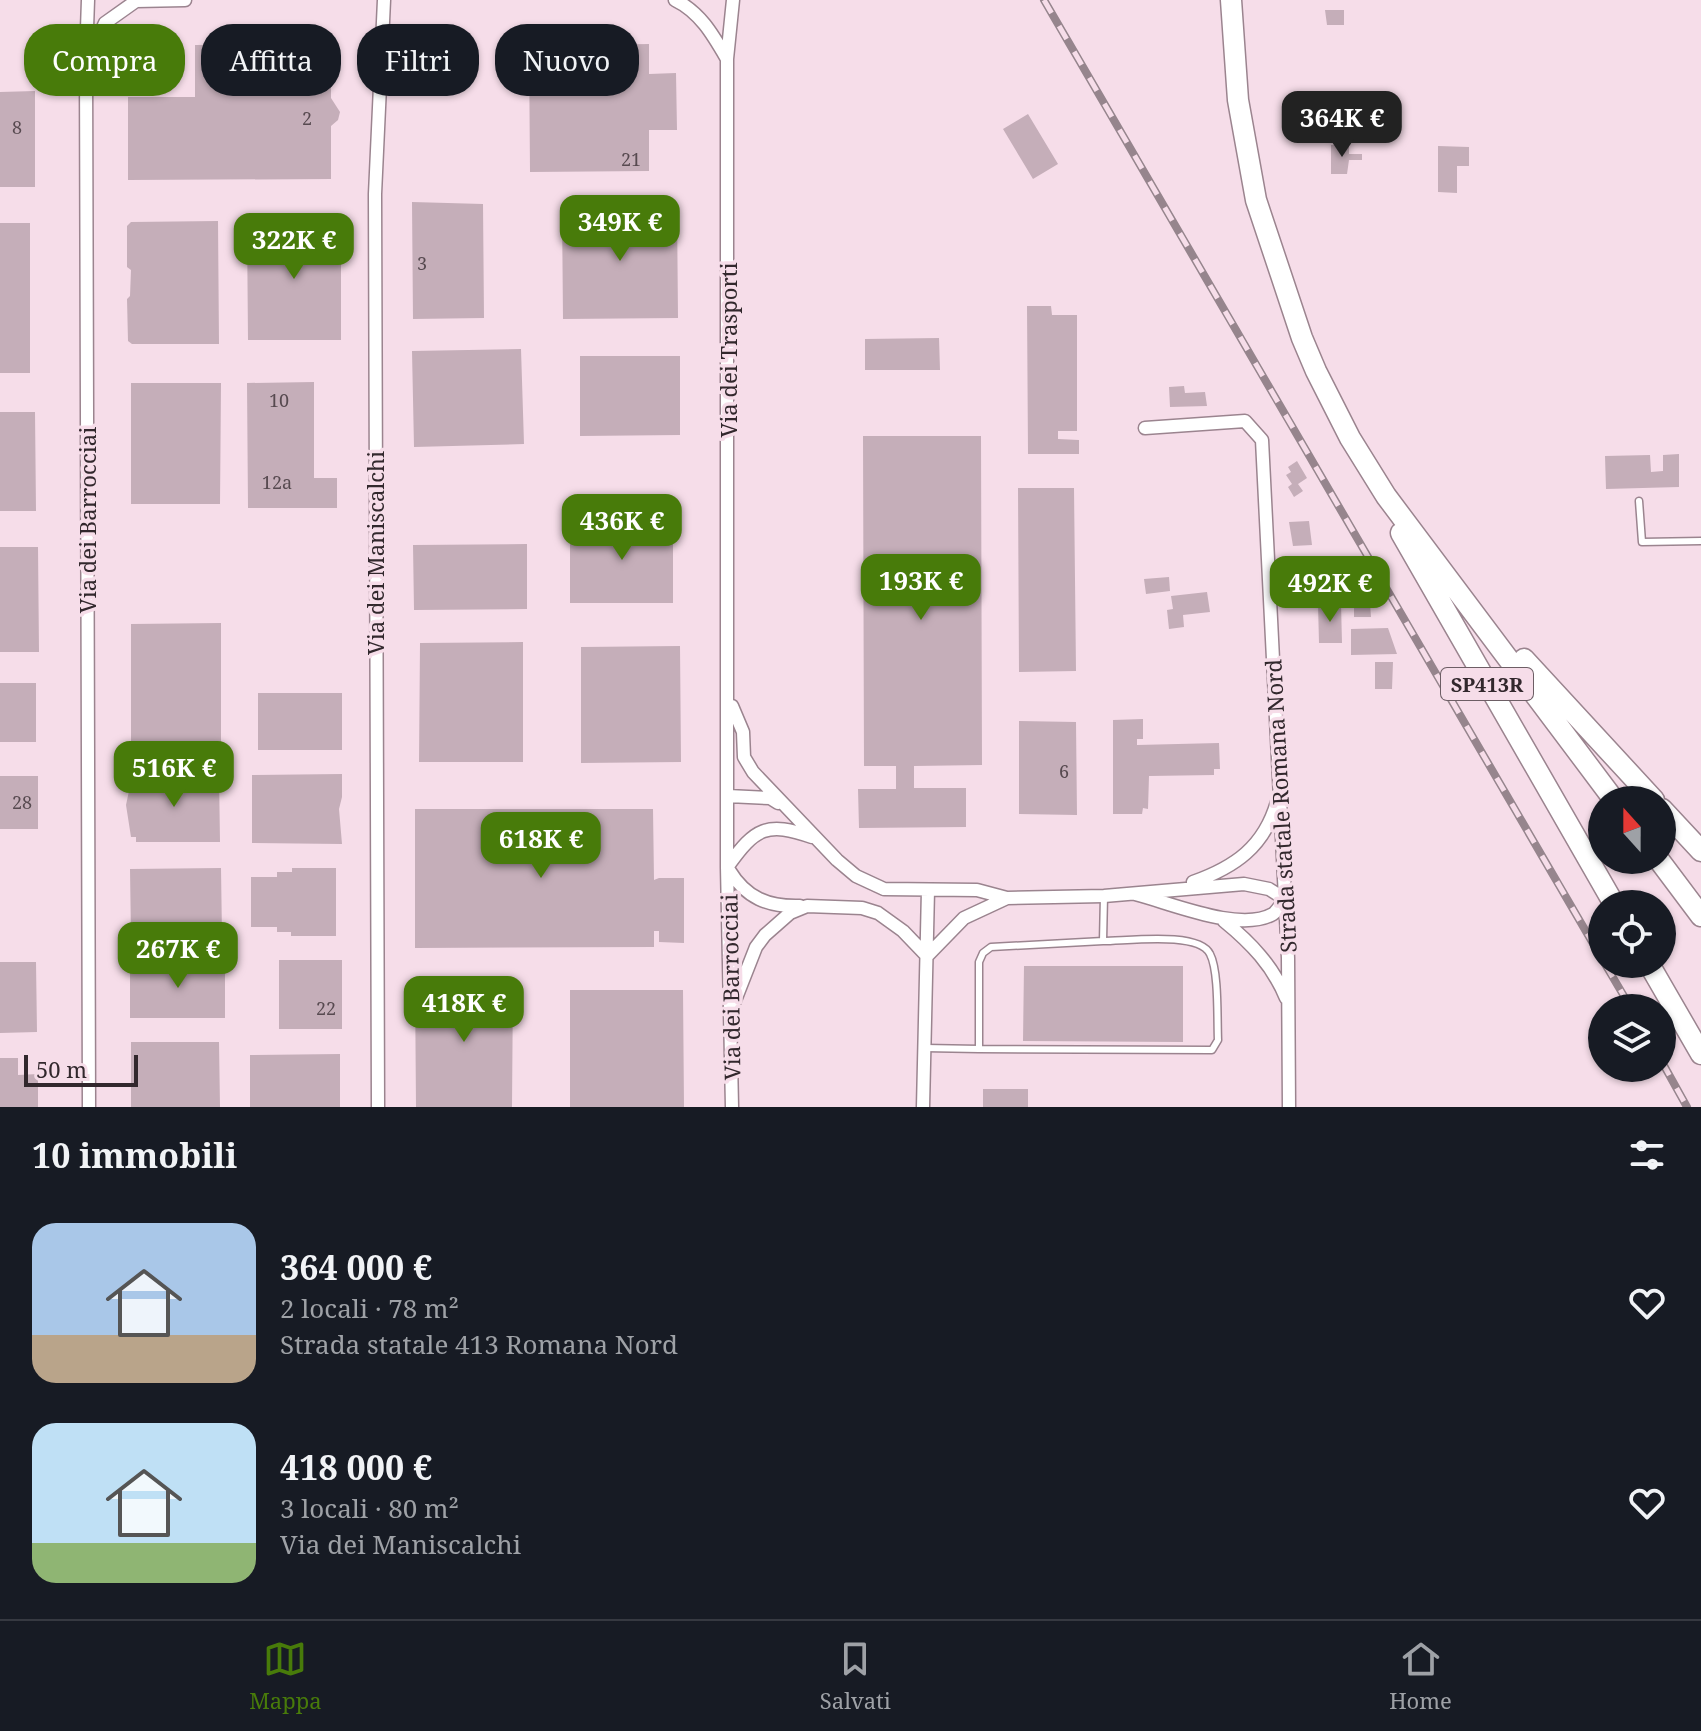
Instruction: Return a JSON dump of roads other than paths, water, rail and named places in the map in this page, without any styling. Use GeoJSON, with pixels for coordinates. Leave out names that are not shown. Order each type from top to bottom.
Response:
{"type":"FeatureCollection","features":[{"type":"Feature","properties":{"kind":"main road","name":"SP413R"},"geometry":{"type":"LineString","coordinates":[[1231,0],[1238,100],[1250,173],[1302,338],[1338,415],[1415,559],[1606,890]]}},
{"type":"Feature","properties":{"kind":"main road","name":"SP413R"},"geometry":{"type":"LineString","coordinates":[[1364,462],[1401,517],[1604,786]]}},
{"type":"Feature","properties":{"kind":"main road","name":"SP413R"},"geometry":{"type":"LineString","coordinates":[[1451,580],[1641,786]]}},
{"type":"Feature","properties":{"kind":"main road"},"geometry":{"type":"LineString","coordinates":[[1676,824],[1701,851]]}},
{"type":"Feature","properties":{"kind":"main road"},"geometry":{"type":"LineString","coordinates":[[1670,874],[1701,916]]}},
{"type":"Feature","properties":{"kind":"main road"},"geometry":{"type":"LineString","coordinates":[[1657,978],[1701,1054]]}},
{"type":"Feature","properties":{"kind":"street"},"geometry":{"type":"LineString","coordinates":[[87,24],[88,0]]}},
{"type":"Feature","properties":{"kind":"street","name":"Via dei Barrocciai"},"geometry":{"type":"LineString","coordinates":[[105,24],[135,0],[185,0]]}},
{"type":"Feature","properties":{"kind":"street","name":"Via dei Maniscalchi"},"geometry":{"type":"LineString","coordinates":[[378,1107],[375,194],[384,0]]}},
{"type":"Feature","properties":{"kind":"street"},"geometry":{"type":"LineString","coordinates":[[675,0],[691,8],[712,33],[727,59]]}},
{"type":"Feature","properties":{"kind":"street","name":"Via dei Trasporti"},"geometry":{"type":"LineString","coordinates":[[727,867],[727,59],[733,0]]}},
{"type":"Feature","properties":{"kind":"street","name":"Via dei Barrocciai"},"geometry":{"type":"LineString","coordinates":[[86,96],[89,1107]]}},
{"type":"Feature","properties":{"kind":"street","name":"Strada statale Romana Nord"},"geometry":{"type":"LineString","coordinates":[[1145,428],[1245,421],[1262,440],[1285,899],[1289,1107]]}},
{"type":"Feature","properties":{"kind":"street","name":"Via dei Trasporti"},"geometry":{"type":"LineString","coordinates":[[729,700],[743,732],[744,757],[753,772],[856,876],[884,889],[977,890],[1007,898],[1104,896],[1244,884],[1269,889],[1285,899],[1273,914],[1224,921],[1135,894]]}},
{"type":"Feature","properties":{"kind":"street","name":"Via dei Trasporti"},"geometry":{"type":"LineString","coordinates":[[1173,889],[1216,874],[1241,860],[1272,819],[1280,792]]}},
{"type":"Feature","properties":{"kind":"street"},"geometry":{"type":"LineString","coordinates":[[728,796],[770,798],[785,806]]}},
{"type":"Feature","properties":{"kind":"street","name":"Via dei Trasporti"},"geometry":{"type":"LineString","coordinates":[[727,867],[749,838],[759,832],[782,828],[815,838]]}},
{"type":"Feature","properties":{"kind":"street"},"geometry":{"type":"LineString","coordinates":[[727,867],[738,885],[756,899],[770,904],[862,908],[878,913],[903,931],[927,956]]}},
{"type":"Feature","properties":{"kind":"street","name":"Via dei Barrocciai"},"geometry":{"type":"LineString","coordinates":[[727,867],[732,1107]]}},
{"type":"Feature","properties":{"kind":"street"},"geometry":{"type":"LineString","coordinates":[[923,1107],[928,890]]}},
{"type":"Feature","properties":{"kind":"street"},"geometry":{"type":"LineString","coordinates":[[927,956],[964,918],[1007,898]]}},
{"type":"Feature","properties":{"kind":"street"},"geometry":{"type":"LineString","coordinates":[[732,1007],[756,947],[790,913],[807,906]]}},
{"type":"Feature","properties":{"kind":"street","name":"Via dei Trasporti"},"geometry":{"type":"LineString","coordinates":[[1224,921],[1261,955],[1278,978],[1289,1005]]}},
{"type":"Feature","properties":{"kind":"lane"},"geometry":{"type":"LineString","coordinates":[[1639,501],[1642,542],[1701,541]]}},
{"type":"Feature","properties":{"kind":"lane"},"geometry":{"type":"LineString","coordinates":[[1103,941],[1104,896]]}},
{"type":"Feature","properties":{"kind":"lane"},"geometry":{"type":"LineString","coordinates":[[925,1048],[979,1049],[1212,1050],[1218,1040],[1213,962],[1209,950],[1193,940],[991,947],[983,953],[979,962],[979,1049]]}},
{"type":"Feature","properties":{"kind":"railway"},"geometry":{"type":"LineString","coordinates":[[1044,0],[1588,935]]}},
{"type":"Feature","properties":{"kind":"railway"},"geometry":{"type":"LineString","coordinates":[[1613,978],[1623,994]]}},
{"type":"Feature","properties":{"kind":"railway"},"geometry":{"type":"LineString","coordinates":[[1673,1082],[1687,1107]]}}]}
